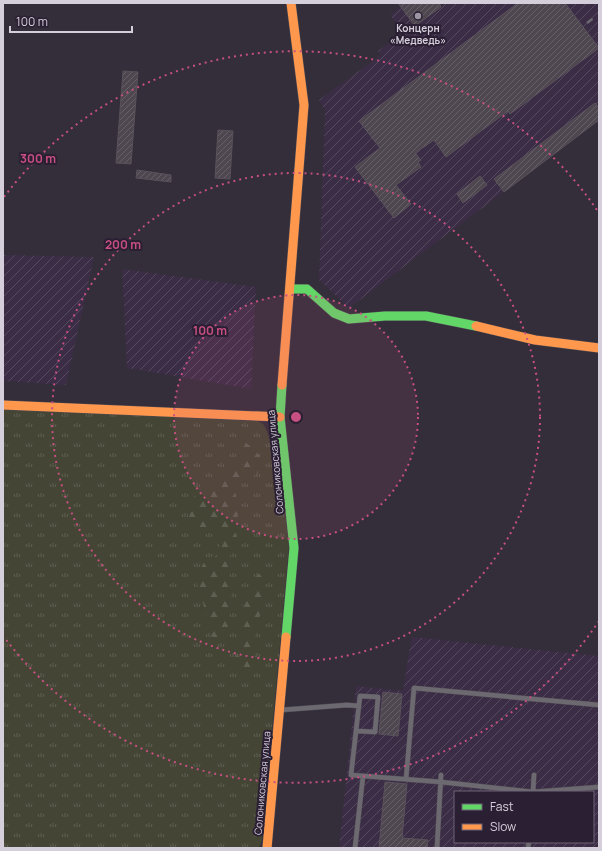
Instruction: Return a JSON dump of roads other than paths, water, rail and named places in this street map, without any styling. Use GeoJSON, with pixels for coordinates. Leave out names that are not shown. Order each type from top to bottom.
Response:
{"type":"FeatureCollection","features":[{"type":"Feature","properties":{"kind":"street","name":"Солониковская улица"},"geometry":{"type":"LineString","coordinates":[[267,848],[294,548],[280,417],[304,106],[291,3]]}},
{"type":"Feature","properties":{"kind":"street"},"geometry":{"type":"LineString","coordinates":[[291,290],[307,289],[334,313],[348,319],[385,316],[426,316],[469,324],[535,340],[599,348]]}},
{"type":"Feature","properties":{"kind":"street"},"geometry":{"type":"LineString","coordinates":[[3,405],[280,417]]}},
{"type":"Feature","properties":{"kind":"lane"},"geometry":{"type":"LineString","coordinates":[[406,779],[414,688],[599,705]]}},
{"type":"Feature","properties":{"kind":"lane"},"geometry":{"type":"LineString","coordinates":[[357,731],[375,732],[378,697],[360,696],[351,775],[441,782],[524,791]]}},
{"type":"Feature","properties":{"kind":"lane"},"geometry":{"type":"LineString","coordinates":[[280,710],[347,705],[359,706]]}},
{"type":"Feature","properties":{"kind":"lane"},"geometry":{"type":"LineString","coordinates":[[437,848],[441,775]]}},
{"type":"Feature","properties":{"kind":"lane"},"geometry":{"type":"LineString","coordinates":[[533,791],[534,775]]}},
{"type":"Feature","properties":{"kind":"lane"},"geometry":{"type":"LineString","coordinates":[[355,848],[363,776]]}},
{"type":"Feature","properties":{"kind":"lane"},"geometry":{"type":"LineString","coordinates":[[546,791],[599,787]]}},
{"type":"Feature","properties":{"kind":"railway"},"geometry":{"type":"LineString","coordinates":[[587,23],[599,14]]}},
{"type":"Feature","properties":{"kind":"place","name":"Концерн «Медведь»"},"geometry":{"type":"Point","coordinates":[418,16]}}]}
